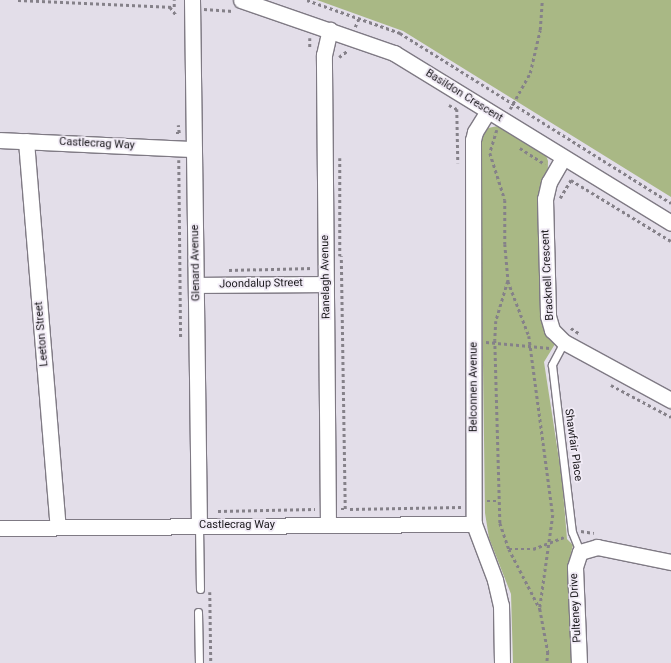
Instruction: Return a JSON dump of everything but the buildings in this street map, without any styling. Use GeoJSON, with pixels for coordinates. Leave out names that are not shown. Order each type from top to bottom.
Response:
{"type":"FeatureCollection","features":[{"type":"Feature","properties":{"kind":"street","name":"Glenard Avenue"},"geometry":{"type":"LineString","coordinates":[[192,4],[199,526]]}},
{"type":"Feature","properties":{"kind":"street","name":"Basildon Crescent"},"geometry":{"type":"LineString","coordinates":[[240,6],[328,36],[394,53],[671,223]]}},
{"type":"Feature","properties":{"kind":"street","name":"Ranelagh Avenue"},"geometry":{"type":"LineString","coordinates":[[328,36],[326,284],[328,525]]}},
{"type":"Feature","properties":{"kind":"street","name":"Belconnen Avenue"},"geometry":{"type":"LineString","coordinates":[[488,111],[475,132],[473,140],[469,524],[495,580],[501,605],[502,663]]}},
{"type":"Feature","properties":{"kind":"street","name":"Castlecrag Way"},"geometry":{"type":"LineString","coordinates":[[0,140],[194,149]]}},
{"type":"Feature","properties":{"kind":"street","name":"Leeton Street"},"geometry":{"type":"LineString","coordinates":[[26,141],[58,527]]}},
{"type":"Feature","properties":{"kind":"street","name":"Bracknell Crescent"},"geometry":{"type":"LineString","coordinates":[[564,158],[549,182],[545,199],[548,316],[552,330],[564,342],[671,400]]}},
{"type":"Feature","properties":{"kind":"street","name":"Joondalup Street"},"geometry":{"type":"LineString","coordinates":[[196,285],[326,284]]}},
{"type":"Feature","properties":{"kind":"street","name":"Castlecrag Way"},"geometry":{"type":"LineString","coordinates":[[0,528],[469,524]]}},
{"type":"Feature","properties":{"kind":"street"},"geometry":{"type":"LineString","coordinates":[[580,552],[597,547],[671,562]]}},
{"type":"Feature","properties":{"kind":"street","name":"Pulteney Drive"},"geometry":{"type":"LineString","coordinates":[[579,663],[575,567],[580,552]]}},
{"type":"Feature","properties":{"kind":"lane","name":"Shawfair Place"},"geometry":{"type":"LineString","coordinates":[[564,342],[552,365],[572,532],[580,552]]}},
{"type":"Feature","properties":{"kind":"lane"},"geometry":{"type":"LineString","coordinates":[[199,526],[200,589]]}},
{"type":"Feature","properties":{"kind":"lane"},"geometry":{"type":"LineString","coordinates":[[198,612],[199,663]]}},
{"type":"Feature","properties":{"kind":"path"},"geometry":{"type":"LineString","coordinates":[[18,0],[172,7],[192,4],[240,6]]}},
{"type":"Feature","properties":{"kind":"path"},"geometry":{"type":"LineString","coordinates":[[174,0],[172,7],[177,15],[177,22]]}},
{"type":"Feature","properties":{"kind":"path"},"geometry":{"type":"LineString","coordinates":[[307,0],[400,33],[671,203]]}},
{"type":"Feature","properties":{"kind":"path"},"geometry":{"type":"LineString","coordinates":[[540,609],[552,515],[529,336],[508,281],[504,244],[505,200],[490,153],[492,140],[530,73],[540,30],[542,0]]}},
{"type":"Feature","properties":{"kind":"path"},"geometry":{"type":"LineString","coordinates":[[304,35],[310,38],[328,36],[354,54]]}},
{"type":"Feature","properties":{"kind":"path"},"geometry":{"type":"LineString","coordinates":[[310,38],[310,53]]}},
{"type":"Feature","properties":{"kind":"path"},"geometry":{"type":"LineString","coordinates":[[444,102],[457,110],[458,165]]}},
{"type":"Feature","properties":{"kind":"path"},"geometry":{"type":"LineString","coordinates":[[178,121],[181,341]]}},
{"type":"Feature","properties":{"kind":"path"},"geometry":{"type":"LineString","coordinates":[[171,133],[178,133]]}},
{"type":"Feature","properties":{"kind":"path"},"geometry":{"type":"LineString","coordinates":[[571,180],[671,241]]}},
{"type":"Feature","properties":{"kind":"path"},"geometry":{"type":"LineString","coordinates":[[223,270],[313,268],[313,262]]}},
{"type":"Feature","properties":{"kind":"path"},"geometry":{"type":"LineString","coordinates":[[508,281],[496,321],[495,340],[500,523],[509,549],[540,609],[548,652],[547,663]]}},
{"type":"Feature","properties":{"kind":"path"},"geometry":{"type":"LineString","coordinates":[[463,501],[463,507],[469,524]]}},
{"type":"Feature","properties":{"kind":"path"},"geometry":{"type":"LineString","coordinates":[[350,509],[463,507]]}},
{"type":"Feature","properties":{"kind":"path"},"geometry":{"type":"LineString","coordinates":[[218,511],[317,510]]}},
{"type":"Feature","properties":{"kind":"path"},"geometry":{"type":"LineString","coordinates":[[210,585],[211,663]]}},
{"type":"Feature","properties":{"kind":"green space"},"geometry":{"type":"Polygon","coordinates":[[[317,0],[671,0],[671,197],[403,31],[317,0]]]}},
{"type":"Feature","properties":{"kind":"green space"},"geometry":{"type":"Polygon","coordinates":[[[498,126],[546,155],[548,161],[544,324],[545,333],[555,344],[544,362],[562,479],[567,539],[573,545],[570,557],[574,663],[513,663],[511,594],[489,538],[485,513],[480,140],[488,128],[498,126]]]}}]}
